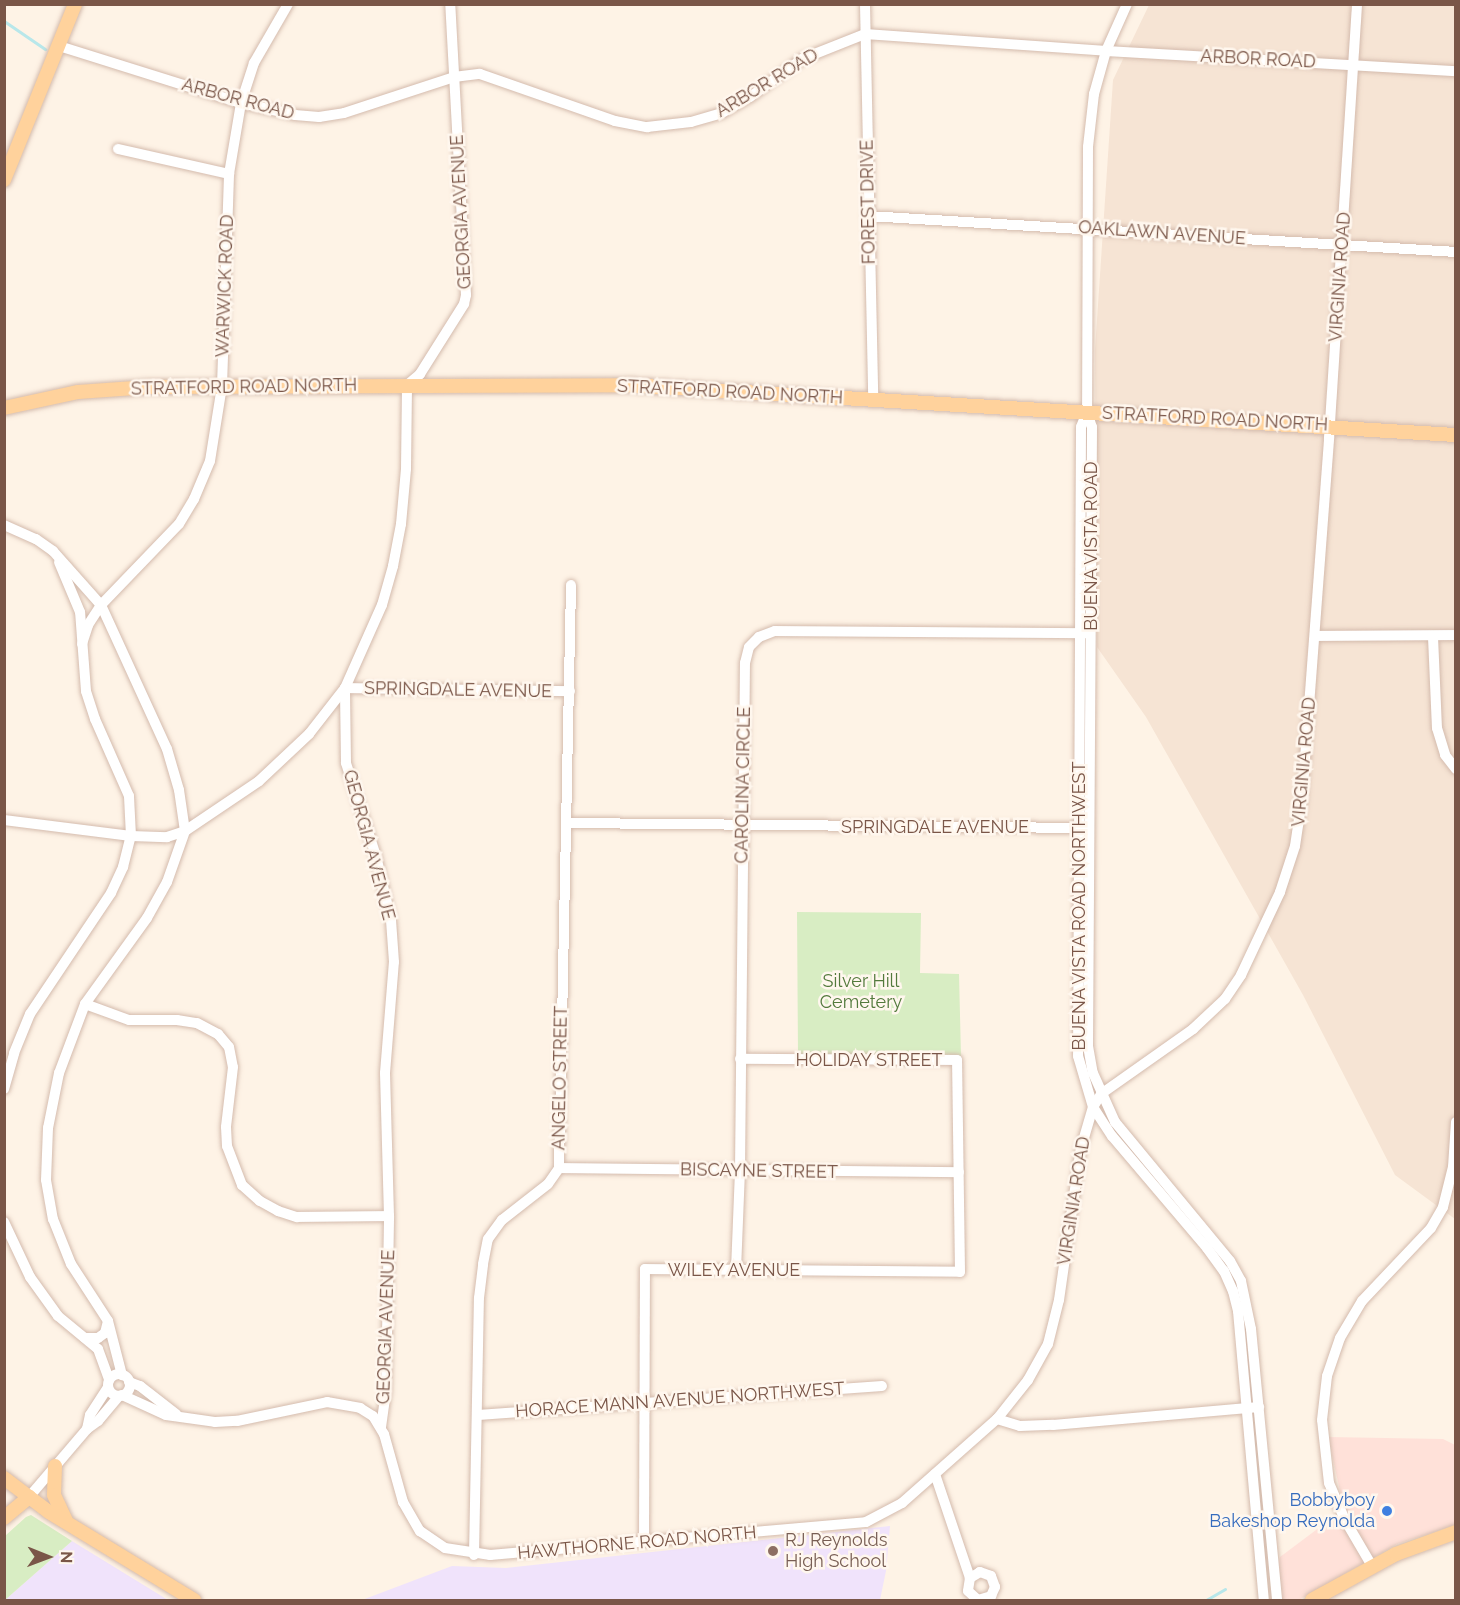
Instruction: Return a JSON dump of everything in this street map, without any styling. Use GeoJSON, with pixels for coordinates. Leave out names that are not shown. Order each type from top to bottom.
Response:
{"type":"FeatureCollection","features":[{"type":"Feature","properties":{"kind":"main road"},"geometry":{"type":"LineString","coordinates":[[4,180],[75,4]]}},
{"type":"Feature","properties":{"kind":"main road","name":"STRATFORD ROAD NORTH"},"geometry":{"type":"LineString","coordinates":[[4,408],[91,390],[222,386],[625,385],[1455,435]]}},
{"type":"Feature","properties":{"kind":"main road"},"geometry":{"type":"LineString","coordinates":[[55,1466],[54,1495],[67,1522]]}},
{"type":"Feature","properties":{"kind":"main road"},"geometry":{"type":"LineString","coordinates":[[4,1478],[67,1522],[194,1600]]}},
{"type":"Feature","properties":{"kind":"main road"},"geometry":{"type":"LineString","coordinates":[[4,1518],[29,1497]]}},
{"type":"Feature","properties":{"kind":"main road"},"geometry":{"type":"LineString","coordinates":[[1312,1600],[1372,1566],[1455,1532]]}},
{"type":"Feature","properties":{"kind":"street","name":"WARWICK ROAD"},"geometry":{"type":"LineString","coordinates":[[82,644],[88,625],[101,605],[127,576],[163,543],[194,499],[210,462],[222,386],[229,174],[241,103],[254,63],[288,4]]}},
{"type":"Feature","properties":{"kind":"street","name":"GEORGIA AVENUE"},"geometry":{"type":"LineString","coordinates":[[381,1427],[386,1392],[389,1216],[385,1073],[394,962],[391,920],[376,856],[346,763],[345,688],[382,605],[402,524],[406,469],[407,385],[420,374],[464,304],[468,284],[461,244],[450,4]]}},
{"type":"Feature","properties":{"kind":"street","name":"FOREST DRIVE"},"geometry":{"type":"LineString","coordinates":[[865,4],[873,399]]}},
{"type":"Feature","properties":{"kind":"street","name":"BUENA VISTA ROAD"},"geometry":{"type":"LineString","coordinates":[[1101,1094],[1088,1046],[1083,828],[1085,633],[1092,427],[1087,412],[1089,119],[1106,51],[1127,4]]}},
{"type":"Feature","properties":{"kind":"street","name":"VIRGINIA ROAD"},"geometry":{"type":"LineString","coordinates":[[997,1419],[1028,1380],[1048,1344],[1059,1300],[1081,1148],[1093,1107],[1101,1094],[1212,1014],[1241,975],[1289,870],[1299,818],[1315,636],[1357,4]]}},
{"type":"Feature","properties":{"kind":"street","name":"ARBOR ROAD"},"geometry":{"type":"LineString","coordinates":[[59,46],[241,103],[295,115],[319,117],[368,108],[394,95],[454,77],[487,75],[623,124],[663,126],[722,113],[750,97],[802,59],[865,34],[1106,51],[1455,71]]}},
{"type":"Feature","properties":{"kind":"street"},"geometry":{"type":"LineString","coordinates":[[118,149],[229,174]]}},
{"type":"Feature","properties":{"kind":"street","name":"OAKLAWN AVENUE"},"geometry":{"type":"LineString","coordinates":[[868,216],[1455,252]]}},
{"type":"Feature","properties":{"kind":"street"},"geometry":{"type":"LineString","coordinates":[[4,525],[36,539],[53,551],[101,605],[168,748],[179,790],[185,831],[167,882],[147,918],[85,1004],[66,1050],[51,1104],[46,1180],[53,1219],[79,1278],[108,1321],[126,1378],[128,1392],[87,1429],[29,1497]]}},
{"type":"Feature","properties":{"kind":"street"},"geometry":{"type":"LineString","coordinates":[[4,1089],[14,1053],[30,1014],[111,893],[123,867],[131,836],[129,796],[113,755],[95,719],[86,691],[80,612],[53,551]]}},
{"type":"Feature","properties":{"kind":"street"},"geometry":{"type":"LineString","coordinates":[[570,692],[571,585]]}},
{"type":"Feature","properties":{"kind":"street","name":"CAROLINA CIRCLE"},"geometry":{"type":"LineString","coordinates":[[736,1270],[740,1171],[745,663],[748,647],[759,637],[775,631],[1085,633]]}},
{"type":"Feature","properties":{"kind":"street"},"geometry":{"type":"LineString","coordinates":[[1315,636],[1433,637],[1455,635]]}},
{"type":"Feature","properties":{"kind":"street"},"geometry":{"type":"LineString","coordinates":[[1433,637],[1437,728],[1445,755],[1455,770]]}},
{"type":"Feature","properties":{"kind":"street","name":"SPRINGDALE AVENUE"},"geometry":{"type":"LineString","coordinates":[[4,820],[131,836],[166,837],[185,831],[260,781],[309,734],[345,688],[570,692],[566,823],[1083,828]]}},
{"type":"Feature","properties":{"kind":"street","name":"ANGELO STREET"},"geometry":{"type":"LineString","coordinates":[[474,1554],[479,1298],[488,1239],[502,1220],[548,1184],[559,1168],[566,823]]}},
{"type":"Feature","properties":{"kind":"street","name":"BUENA VISTA ROAD NORTHWEST"},"geometry":{"type":"LineString","coordinates":[[1083,828],[1077,1042],[1082,1075],[1093,1107],[1112,1136],[1224,1271],[1238,1311],[1278,1600]]}},
{"type":"Feature","properties":{"kind":"street"},"geometry":{"type":"LineString","coordinates":[[85,1004],[129,1020],[177,1020],[197,1023],[218,1034],[229,1047],[233,1067],[226,1127],[227,1146],[242,1185],[260,1201],[278,1211],[297,1216],[389,1216]]}},
{"type":"Feature","properties":{"kind":"street","name":"HOLIDAY STREET"},"geometry":{"type":"LineString","coordinates":[[741,1059],[957,1060],[959,1172]]}},
{"type":"Feature","properties":{"kind":"street","name":"BUENA VISTA ROAD NORTHWEST"},"geometry":{"type":"LineString","coordinates":[[1101,1094],[1115,1122],[1230,1261],[1241,1281],[1248,1305],[1264,1600]]}},
{"type":"Feature","properties":{"kind":"street"},"geometry":{"type":"LineString","coordinates":[[1372,1566],[1345,1520],[1329,1484],[1322,1420],[1327,1376],[1340,1338],[1362,1301],[1431,1228],[1443,1207],[1453,1167],[1455,1122]]}},
{"type":"Feature","properties":{"kind":"street","name":"BISCAYNE STREET"},"geometry":{"type":"LineString","coordinates":[[559,1168],[959,1172]]}},
{"type":"Feature","properties":{"kind":"street","name":"WILEY AVENUE"},"geometry":{"type":"LineString","coordinates":[[644,1541],[645,1269],[960,1272],[959,1172]]}},
{"type":"Feature","properties":{"kind":"street"},"geometry":{"type":"LineString","coordinates":[[4,1222],[18,1256],[36,1287],[58,1316],[98,1349],[112,1394],[166,1414],[176,1414],[197,1420],[226,1422],[315,1403],[335,1401],[360,1408],[373,1416],[381,1427]]}},
{"type":"Feature","properties":{"kind":"street"},"geometry":{"type":"LineString","coordinates":[[84,1338],[98,1338],[105,1333],[108,1321]]}},
{"type":"Feature","properties":{"kind":"street"},"geometry":{"type":"LineString","coordinates":[[87,1429],[90,1415],[116,1375],[140,1386],[176,1414]]}},
{"type":"Feature","properties":{"kind":"street","name":"HORACE MANN AVENUE NORTHWEST"},"geometry":{"type":"LineString","coordinates":[[478,1414],[882,1386]]}},
{"type":"Feature","properties":{"kind":"street"},"geometry":{"type":"LineString","coordinates":[[997,1419],[1020,1426],[1053,1425],[1253,1407]]}},
{"type":"Feature","properties":{"kind":"street","name":"HAWTHORNE ROAD NORTH"},"geometry":{"type":"LineString","coordinates":[[381,1427],[403,1502],[414,1524],[440,1545],[474,1554],[511,1555],[866,1522],[902,1503],[997,1419]]}},
{"type":"Feature","properties":{"kind":"street"},"geometry":{"type":"LineString","coordinates":[[935,1474],[970,1578]]}},
{"type":"Feature","properties":{"kind":"shaded area"},"geometry":{"type":"Polygon","coordinates":[[[1149,5],[1455,5],[1455,1219],[1395,1175],[1303,995],[1146,717],[1097,647],[1095,350],[1113,80],[1149,5]]]}},
{"type":"Feature","properties":{"kind":"shaded area"},"geometry":{"type":"Polygon","coordinates":[[[1328,1437],[1443,1439],[1455,1445],[1455,1525],[1397,1544],[1299,1600],[1274,1600],[1271,1591],[1280,1557],[1344,1509],[1328,1437]]]}},
{"type":"Feature","properties":{"kind":"shaded area","name":"RJ Reynolds High School"},"geometry":{"type":"Polygon","coordinates":[[[890,1526],[886,1571],[880,1600],[362,1600],[452,1566],[506,1568],[890,1526]]]}},
{"type":"Feature","properties":{"kind":"shaded area"},"geometry":{"type":"Polygon","coordinates":[[[72,1541],[168,1600],[5,1600],[72,1541]]]}},
{"type":"Feature","properties":{"kind":"green space","name":"Silver Hill Cemetery"},"geometry":{"type":"Polygon","coordinates":[[[797,912],[921,913],[920,973],[959,974],[961,1056],[798,1055],[797,912]]]}},
{"type":"Feature","properties":{"kind":"green space"},"geometry":{"type":"Polygon","coordinates":[[[31,1515],[72,1541],[5,1600],[5,1536],[31,1515]]]}},
{"type":"Feature","properties":{"kind":"waterway"},"geometry":{"type":"LineString","coordinates":[[4,21],[45,49]]}},
{"type":"Feature","properties":{"kind":"waterway"},"geometry":{"type":"LineString","coordinates":[[1206,1600],[1225,1589]]}},
{"type":"Feature","properties":{"kind":"place","name":"Bobbyboy Bakeshop Reynolda"},"geometry":{"type":"Point","coordinates":[1387,1511]}},
{"type":"Feature","properties":{"kind":"place","name":"RJ Reynolds High School"},"geometry":{"type":"Point","coordinates":[773,1551]}}]}
